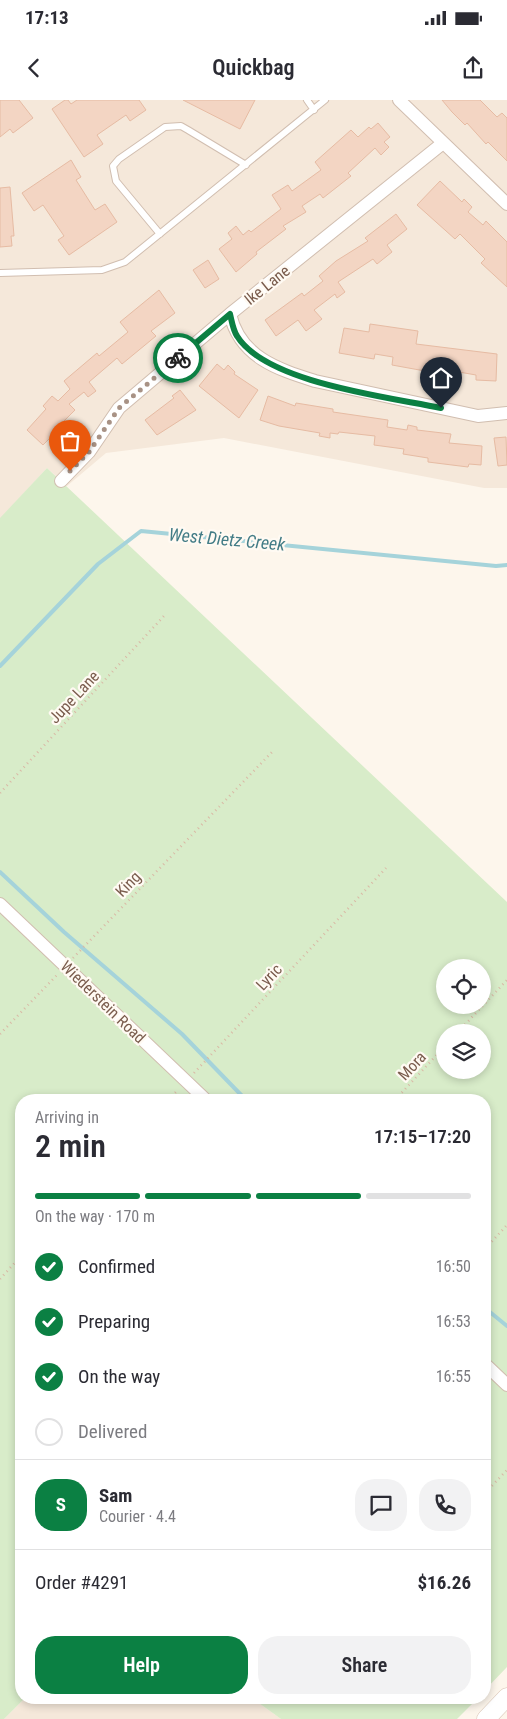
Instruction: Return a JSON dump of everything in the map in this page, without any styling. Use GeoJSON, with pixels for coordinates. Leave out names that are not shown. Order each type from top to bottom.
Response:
{"type":"FeatureCollection","features":[{"type":"Feature","properties":{"kind":"main road"},"geometry":{"type":"LineString","coordinates":[[486,1719],[507,1697]]}},
{"type":"Feature","properties":{"kind":"street"},"geometry":{"type":"LineString","coordinates":[[399,100],[507,204]]}},
{"type":"Feature","properties":{"kind":"street","name":"Ike Lane"},"geometry":{"type":"LineString","coordinates":[[61,481],[89,452],[119,408],[230,314],[443,143]]}},
{"type":"Feature","properties":{"kind":"street"},"geometry":{"type":"LineString","coordinates":[[230,314],[237,336],[248,349],[266,362],[292,374],[314,381],[478,416],[507,413]]}},
{"type":"Feature","properties":{"kind":"street","name":"Wiederstein Road"},"geometry":{"type":"LineString","coordinates":[[0,904],[200,1094]]}},
{"type":"Feature","properties":{"kind":"street"},"geometry":{"type":"LineString","coordinates":[[491,1370],[507,1385]]}},
{"type":"Feature","properties":{"kind":"lane"},"geometry":{"type":"LineString","coordinates":[[307,100],[314,110]]}},
{"type":"Feature","properties":{"kind":"lane"},"geometry":{"type":"LineString","coordinates":[[0,273],[102,270],[125,262],[325,100]]}},
{"type":"Feature","properties":{"kind":"lane"},"geometry":{"type":"LineString","coordinates":[[160,234],[116,182],[113,166],[119,159],[165,127],[173,126],[188,130],[246,165]]}},
{"type":"Feature","properties":{"kind":"path","name":"Jupe Lane"},"geometry":{"type":"LineString","coordinates":[[0,794],[164,616]]}},
{"type":"Feature","properties":{"kind":"path","name":"King"},"geometry":{"type":"LineString","coordinates":[[0,1034],[273,751]]}},
{"type":"Feature","properties":{"kind":"path","name":"Lyric"},"geometry":{"type":"LineString","coordinates":[[174,1094],[386,868]]}},
{"type":"Feature","properties":{"kind":"path"},"geometry":{"type":"LineString","coordinates":[[466,1024],[507,980]]}},
{"type":"Feature","properties":{"kind":"path","name":"Mora"},"geometry":{"type":"LineString","coordinates":[[401,1094],[436,1056]]}},
{"type":"Feature","properties":{"kind":"path"},"geometry":{"type":"LineString","coordinates":[[491,1242],[507,1225]]}},
{"type":"Feature","properties":{"kind":"path"},"geometry":{"type":"LineString","coordinates":[[0,1279],[15,1263]]}},
{"type":"Feature","properties":{"kind":"path"},"geometry":{"type":"LineString","coordinates":[[491,1487],[507,1470]]}},
{"type":"Feature","properties":{"kind":"shaded area"},"geometry":{"type":"Polygon","coordinates":[[[0,100],[507,100],[507,488],[484,488],[224,438],[106,453],[67,486],[47,468],[0,519],[0,100]]]}},
{"type":"Feature","properties":{"kind":"shaded area"},"geometry":{"type":"Polygon","coordinates":[[[19,1704],[260,1704],[281,1719],[4,1719],[19,1704]]]}},
{"type":"Feature","properties":{"kind":"green space"},"geometry":{"type":"Polygon","coordinates":[[[47,468],[507,902],[507,1667],[491,1684],[491,1094],[15,1094],[15,1704],[19,1704],[4,1719],[0,1719],[0,518],[47,468]]]}},
{"type":"Feature","properties":{"kind":"green space"},"geometry":{"type":"Polygon","coordinates":[[[260,1704],[472,1704],[457,1719],[281,1719],[260,1704]]]}},
{"type":"Feature","properties":{"kind":"building"},"geometry":{"type":"Polygon","coordinates":[[[0,100],[19,100],[33,118],[13,133],[10,129],[0,137],[0,100]]]}},
{"type":"Feature","properties":{"kind":"building"},"geometry":{"type":"Polygon","coordinates":[[[68,100],[71,104],[77,100],[139,100],[146,110],[130,121],[126,115],[97,135],[103,144],[84,157],[52,109],[68,100]]]}},
{"type":"Feature","properties":{"kind":"building"},"geometry":{"type":"Polygon","coordinates":[[[183,100],[255,100],[240,129],[183,100]]]}},
{"type":"Feature","properties":{"kind":"building"},"geometry":{"type":"Polygon","coordinates":[[[442,100],[480,100],[497,117],[502,113],[507,118],[507,161],[488,142],[486,144],[467,123],[465,125],[442,100]]]}},
{"type":"Feature","properties":{"kind":"building"},"geometry":{"type":"Polygon","coordinates":[[[378,123],[390,137],[384,142],[389,147],[381,155],[375,148],[348,173],[351,176],[323,198],[320,194],[302,206],[306,212],[283,226],[286,229],[256,252],[257,254],[236,272],[219,249],[232,239],[228,233],[236,226],[243,235],[249,230],[251,232],[281,209],[272,195],[288,185],[292,191],[321,170],[315,162],[351,130],[358,137],[369,127],[371,129],[378,123]]]}},
{"type":"Feature","properties":{"kind":"building"},"geometry":{"type":"Polygon","coordinates":[[[71,160],[81,177],[76,180],[95,210],[105,204],[117,222],[69,255],[58,240],[64,236],[43,205],[34,211],[22,193],[71,160]]]}},
{"type":"Feature","properties":{"kind":"building"},"geometry":{"type":"Polygon","coordinates":[[[440,181],[462,202],[464,199],[472,207],[468,212],[483,225],[486,221],[507,242],[507,287],[481,263],[485,259],[460,234],[455,239],[417,205],[440,181]]]}},
{"type":"Feature","properties":{"kind":"building"},"geometry":{"type":"Polygon","coordinates":[[[10,187],[14,236],[11,236],[12,246],[0,247],[0,188],[10,187]]]}},
{"type":"Feature","properties":{"kind":"building"},"geometry":{"type":"Polygon","coordinates":[[[396,214],[407,229],[387,245],[392,252],[377,264],[373,259],[338,282],[345,292],[337,298],[335,294],[314,310],[322,319],[306,331],[298,320],[276,336],[265,320],[302,293],[304,296],[323,281],[319,276],[336,261],[368,241],[365,238],[396,214]]]}},
{"type":"Feature","properties":{"kind":"building"},"geometry":{"type":"Polygon","coordinates":[[[208,260],[219,279],[205,288],[193,270],[208,260]]]}},
{"type":"Feature","properties":{"kind":"building"},"geometry":{"type":"Polygon","coordinates":[[[159,290],[175,313],[151,331],[156,336],[122,364],[117,358],[89,382],[96,391],[88,397],[84,392],[69,404],[75,410],[55,430],[61,436],[55,443],[50,438],[43,445],[27,430],[46,409],[43,406],[52,396],[58,401],[70,389],[64,381],[97,353],[99,356],[128,332],[120,322],[159,290]]]}},
{"type":"Feature","properties":{"kind":"building"},"geometry":{"type":"Polygon","coordinates":[[[370,324],[418,331],[416,344],[497,354],[496,381],[476,380],[476,375],[459,372],[458,377],[392,365],[393,357],[375,354],[374,359],[339,353],[344,328],[369,332],[370,324]]]}},
{"type":"Feature","properties":{"kind":"building"},"geometry":{"type":"Polygon","coordinates":[[[217,364],[224,370],[228,365],[235,372],[234,374],[258,390],[239,418],[199,386],[217,364]]]}},
{"type":"Feature","properties":{"kind":"building"},"geometry":{"type":"Polygon","coordinates":[[[180,390],[196,410],[157,435],[145,420],[174,398],[172,396],[180,390]]]}},
{"type":"Feature","properties":{"kind":"building"},"geometry":{"type":"Polygon","coordinates":[[[268,396],[295,406],[296,403],[333,409],[333,412],[388,420],[387,427],[407,430],[408,425],[417,427],[417,430],[451,434],[449,443],[482,446],[481,465],[469,464],[468,467],[428,462],[428,458],[403,454],[404,449],[374,445],[375,436],[339,432],[338,434],[330,433],[330,438],[319,436],[320,433],[279,426],[260,420],[268,396]]]}},
{"type":"Feature","properties":{"kind":"building"},"geometry":{"type":"Polygon","coordinates":[[[506,437],[507,465],[498,466],[494,438],[506,437]]]}},
{"type":"Feature","properties":{"kind":"waterway","name":"West Dietz Creek"},"geometry":{"type":"LineString","coordinates":[[0,666],[98,564],[141,531],[496,566],[507,565]]}},
{"type":"Feature","properties":{"kind":"waterway"},"geometry":{"type":"LineString","coordinates":[[0,872],[64,932],[182,1034],[240,1094]]}},
{"type":"Feature","properties":{"kind":"waterway"},"geometry":{"type":"LineString","coordinates":[[491,1313],[507,1326]]}},
{"type":"Feature","properties":{"kind":"way so far"},"geometry":{"type":"LineString","coordinates":[[70,471],[89,452],[119,408],[178,358]]}},
{"type":"Feature","properties":{"kind":"route"},"geometry":{"type":"LineString","coordinates":[[178,358],[230,314],[237,336],[248,349],[266,362],[292,374],[314,381],[441,408]]}}]}
